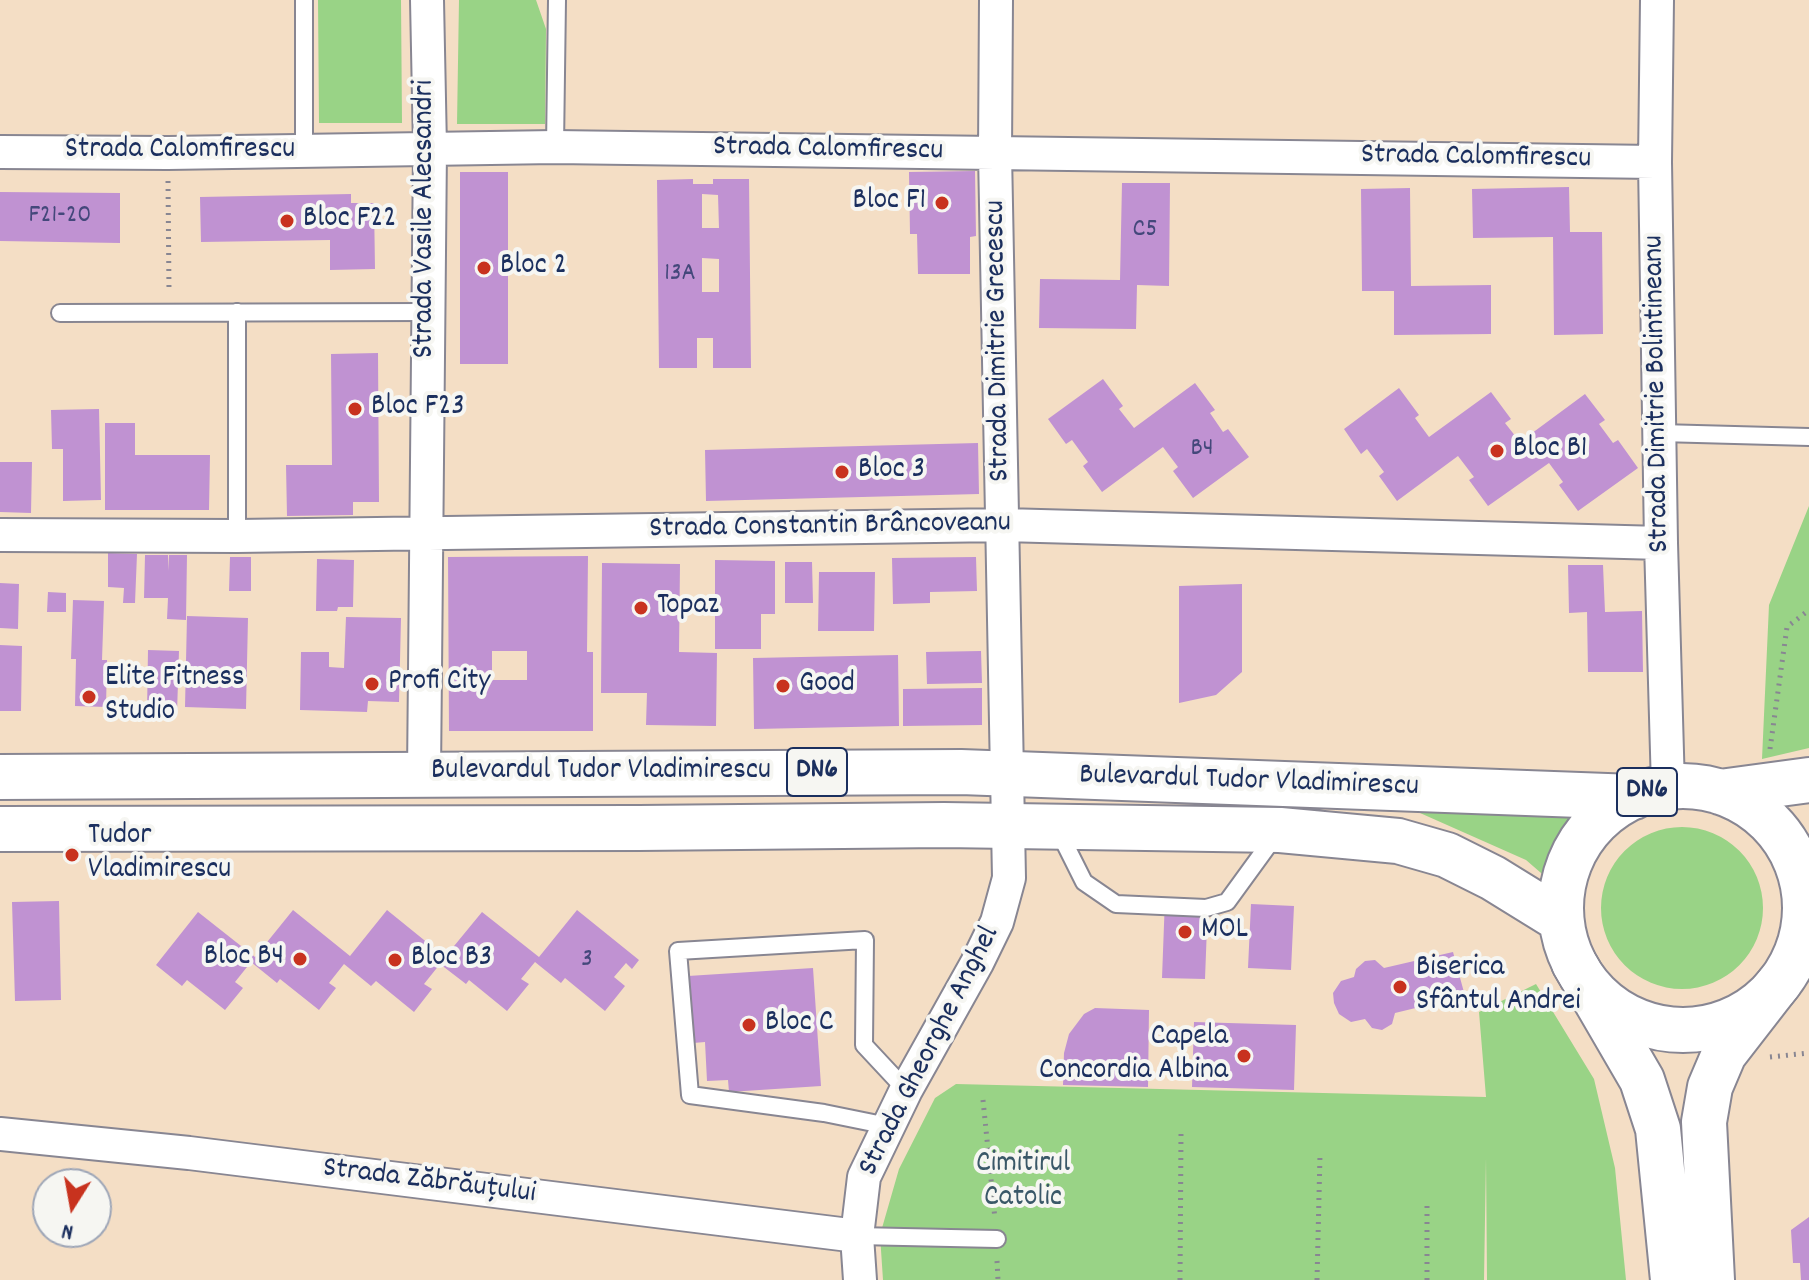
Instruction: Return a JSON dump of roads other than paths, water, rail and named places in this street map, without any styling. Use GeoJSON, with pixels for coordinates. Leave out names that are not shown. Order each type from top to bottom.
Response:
{"type":"FeatureCollection","features":[{"type":"Feature","properties":{"kind":"main road","name":"Bulevardul Tudor Vladimirescu"},"geometry":{"type":"LineString","coordinates":[[0,777],[961,772],[1651,792]]}},
{"type":"Feature","properties":{"kind":"main road","name":"DN6"},"geometry":{"type":"LineString","coordinates":[[1720,792],[1809,780]]}},
{"type":"Feature","properties":{"kind":"main road","name":"DN6"},"geometry":{"type":"LineString","coordinates":[[1700,788],[1720,792],[1744,802],[1764,817],[1781,836],[1794,859],[1802,883],[1805,942],[1779,983],[1762,1001],[1731,1020],[1695,1029],[1671,1029],[1647,1024],[1625,1015],[1604,1001],[1587,984],[1574,963],[1561,920],[1565,877],[1583,837],[1614,807],[1651,792],[1700,788]]}},
{"type":"Feature","properties":{"kind":"main road","name":"Bulevardul Tudor Vladimirescu"},"geometry":{"type":"LineString","coordinates":[[0,829],[1007,825],[1280,830],[1398,841],[1447,855],[1493,878],[1561,920]]}},
{"type":"Feature","properties":{"kind":"main road"},"geometry":{"type":"LineString","coordinates":[[1574,963],[1642,1080],[1658,1129],[1673,1280]]}},
{"type":"Feature","properties":{"kind":"main road"},"geometry":{"type":"LineString","coordinates":[[1712,1280],[1704,1122],[1710,1087],[1724,1054],[1779,983]]}},
{"type":"Feature","properties":{"kind":"street","name":"Strada Vasile Alecsandri"},"geometry":{"type":"LineString","coordinates":[[424,774],[430,148],[427,0]]}},
{"type":"Feature","properties":{"kind":"street","name":"Strada Dimitrie Grecescu"},"geometry":{"type":"LineString","coordinates":[[996,0],[995,153],[1007,825]]}},
{"type":"Feature","properties":{"kind":"street","name":"Strada Dimitrie Bolintineanu"},"geometry":{"type":"LineString","coordinates":[[1651,792],[1661,543],[1655,162],[1657,0]]}},
{"type":"Feature","properties":{"kind":"street","name":"Strada Calomfirescu"},"geometry":{"type":"LineString","coordinates":[[0,152],[168,153],[555,147],[1655,162]]}},
{"type":"Feature","properties":{"kind":"street","name":"Strada Constantin Brâncoveanu"},"geometry":{"type":"LineString","coordinates":[[0,535],[237,536],[1004,525],[1661,543]]}},
{"type":"Feature","properties":{"kind":"street","name":"Strada Gheorghe Anghel"},"geometry":{"type":"LineString","coordinates":[[860,1280],[857,1236],[864,1177],[906,1090],[997,922],[1009,878],[1007,825]]}},
{"type":"Feature","properties":{"kind":"street","name":"Strada Zăbrăuțului"},"geometry":{"type":"LineString","coordinates":[[0,1134],[189,1153],[857,1236]]}},
{"type":"Feature","properties":{"kind":"lane"},"geometry":{"type":"LineString","coordinates":[[304,0],[304,151]]}},
{"type":"Feature","properties":{"kind":"lane"},"geometry":{"type":"LineString","coordinates":[[555,147],[557,0]]}},
{"type":"Feature","properties":{"kind":"lane"},"geometry":{"type":"LineString","coordinates":[[237,312],[237,536]]}},
{"type":"Feature","properties":{"kind":"lane"},"geometry":{"type":"LineString","coordinates":[[60,313],[427,312]]}},
{"type":"Feature","properties":{"kind":"lane"},"geometry":{"type":"LineString","coordinates":[[1660,433],[1809,437]]}},
{"type":"Feature","properties":{"kind":"lane"},"geometry":{"type":"LineString","coordinates":[[1056,827],[1084,882],[1116,904],[1206,908],[1227,902],[1280,830]]}},
{"type":"Feature","properties":{"kind":"lane"},"geometry":{"type":"LineString","coordinates":[[888,1126],[824,1113],[690,1095],[678,951],[865,940],[864,1045],[906,1090]]}},
{"type":"Feature","properties":{"kind":"lane"},"geometry":{"type":"LineString","coordinates":[[857,1236],[997,1239]]}},
{"type":"Feature","properties":{"kind":"place","name":"Bloc F1"},"geometry":{"type":"Point","coordinates":[942,203]}},
{"type":"Feature","properties":{"kind":"place","name":"Bloc F22"},"geometry":{"type":"Point","coordinates":[287,221]}},
{"type":"Feature","properties":{"kind":"place","name":"Bloc 2"},"geometry":{"type":"Point","coordinates":[484,268]}},
{"type":"Feature","properties":{"kind":"place","name":"Bloc F23"},"geometry":{"type":"Point","coordinates":[355,409]}},
{"type":"Feature","properties":{"kind":"place","name":"Bloc B1"},"geometry":{"type":"Point","coordinates":[1497,451]}},
{"type":"Feature","properties":{"kind":"place","name":"Bloc 3"},"geometry":{"type":"Point","coordinates":[842,472]}},
{"type":"Feature","properties":{"kind":"place","name":"Topaz"},"geometry":{"type":"Point","coordinates":[641,608]}},
{"type":"Feature","properties":{"kind":"place","name":"Profi City"},"geometry":{"type":"Point","coordinates":[372,684]}},
{"type":"Feature","properties":{"kind":"place","name":"Good"},"geometry":{"type":"Point","coordinates":[783,686]}},
{"type":"Feature","properties":{"kind":"place","name":"Elite Fitness Studio"},"geometry":{"type":"Point","coordinates":[89,697]}},
{"type":"Feature","properties":{"kind":"place","name":"Tudor Vladimirescu"},"geometry":{"type":"Point","coordinates":[72,855]}},
{"type":"Feature","properties":{"kind":"place","name":"MOL"},"geometry":{"type":"Point","coordinates":[1185,932]}},
{"type":"Feature","properties":{"kind":"place","name":"Bloc B4"},"geometry":{"type":"Point","coordinates":[300,959]}},
{"type":"Feature","properties":{"kind":"place","name":"Bloc B3"},"geometry":{"type":"Point","coordinates":[395,960]}},
{"type":"Feature","properties":{"kind":"place","name":"Biserica Sfântul Andrei"},"geometry":{"type":"Point","coordinates":[1400,987]}},
{"type":"Feature","properties":{"kind":"place","name":"Bloc C"},"geometry":{"type":"Point","coordinates":[749,1025]}},
{"type":"Feature","properties":{"kind":"place","name":"Capela Concordia Albina"},"geometry":{"type":"Point","coordinates":[1244,1056]}},
{"type":"Feature","properties":{"kind":"park label","name":"Cimitirul Catolic"},"geometry":{"type":"Point","coordinates":[1023,1183]}}]}
